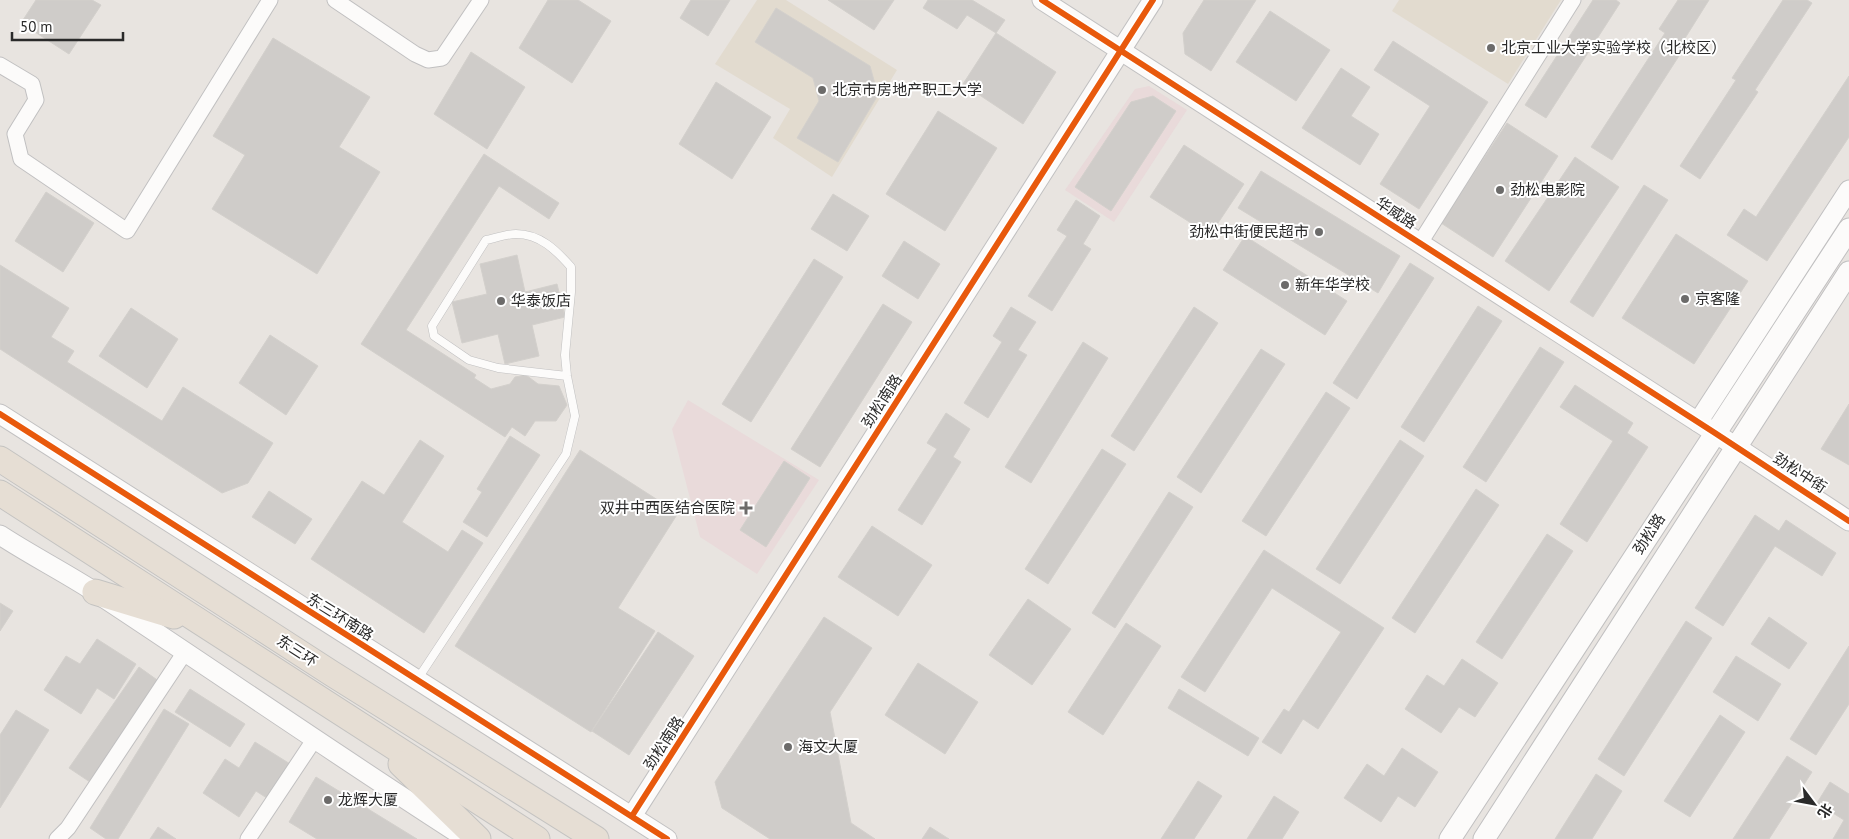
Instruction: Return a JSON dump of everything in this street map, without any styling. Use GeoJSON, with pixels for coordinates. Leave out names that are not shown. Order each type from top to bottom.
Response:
{"type":"FeatureCollection","features":[{"type":"Feature","properties":{"kind":"highway","name":"东三环"},"geometry":{"type":"LineString","coordinates":[[0,459],[331,673],[594,836]]}},
{"type":"Feature","properties":{"kind":"highway","name":"东三环"},"geometry":{"type":"LineString","coordinates":[[0,493],[537,839]]}},
{"type":"Feature","properties":{"kind":"highway"},"geometry":{"type":"LineString","coordinates":[[95,592],[204,625]]}},
{"type":"Feature","properties":{"kind":"highway"},"geometry":{"type":"LineString","coordinates":[[362,726],[478,839]]}},
{"type":"Feature","properties":{"kind":"main road","name":"劲松路"},"geometry":{"type":"LineString","coordinates":[[1450,839],[1707,427],[1849,229]]}},
{"type":"Feature","properties":{"kind":"main road","name":"劲松路"},"geometry":{"type":"LineString","coordinates":[[1484,839],[1849,272]]}},
{"type":"Feature","properties":{"kind":"street"},"geometry":{"type":"LineString","coordinates":[[0,65],[32,84],[36,100],[15,134],[21,159],[127,231],[270,0]]}},
{"type":"Feature","properties":{"kind":"street"},"geometry":{"type":"LineString","coordinates":[[335,0],[415,54],[428,60],[442,58],[481,0]]}},
{"type":"Feature","properties":{"kind":"street","name":"华威路"},"geometry":{"type":"LineString","coordinates":[[1042,0],[1736,447]]}},
{"type":"Feature","properties":{"kind":"street","name":"劲松南路"},"geometry":{"type":"LineString","coordinates":[[632,816],[1153,0]]}},
{"type":"Feature","properties":{"kind":"street"},"geometry":{"type":"LineString","coordinates":[[1420,243],[1573,0]]}},
{"type":"Feature","properties":{"kind":"street"},"geometry":{"type":"LineString","coordinates":[[1707,427],[1849,190]]}},
{"type":"Feature","properties":{"kind":"street","name":"东三环南路"},"geometry":{"type":"LineString","coordinates":[[0,414],[667,839]]}},
{"type":"Feature","properties":{"kind":"street","name":"劲松中街"},"geometry":{"type":"LineString","coordinates":[[1736,447],[1849,521]]}},
{"type":"Feature","properties":{"kind":"street"},"geometry":{"type":"LineString","coordinates":[[0,535],[95,592],[314,740],[467,839]]}},
{"type":"Feature","properties":{"kind":"street"},"geometry":{"type":"LineString","coordinates":[[57,839],[68,828],[185,652]]}},
{"type":"Feature","properties":{"kind":"street"},"geometry":{"type":"LineString","coordinates":[[248,839],[314,740]]}},
{"type":"Feature","properties":{"kind":"lane"},"geometry":{"type":"LineString","coordinates":[[417,680],[566,454],[575,416],[565,355],[571,292],[571,267],[556,250],[537,237],[516,234],[486,240],[432,326],[434,336],[470,360],[498,368],[567,376]]}},
{"type":"Feature","properties":{"kind":"shaded area","name":"北京市房地产职工大学"},"geometry":{"type":"Polygon","coordinates":[[[757,0],[786,0],[897,70],[832,177],[773,138],[790,109],[715,64],[757,0]]]}},
{"type":"Feature","properties":{"kind":"shaded area","name":"北京工业大学实验学校（北校区）"},"geometry":{"type":"Polygon","coordinates":[[[1399,0],[1561,0],[1508,84],[1392,11],[1399,0]]]}},
{"type":"Feature","properties":{"kind":"shaded area"},"geometry":{"type":"Polygon","coordinates":[[[1149,86],[1187,110],[1114,222],[1065,190],[1135,89],[1149,86]]]}},
{"type":"Feature","properties":{"kind":"shaded area","name":"双井中西医结合医院"},"geometry":{"type":"Polygon","coordinates":[[[688,400],[819,480],[757,574],[700,537],[672,429],[688,400]]]}},
{"type":"Feature","properties":{"kind":"building"},"geometry":{"type":"Polygon","coordinates":[[[36,0],[92,0],[101,5],[69,54],[21,23],[36,0]]]}},
{"type":"Feature","properties":{"kind":"building"},"geometry":{"type":"Polygon","coordinates":[[[548,0],[578,0],[611,21],[572,83],[519,48],[548,0]]]}},
{"type":"Feature","properties":{"kind":"building"},"geometry":{"type":"Polygon","coordinates":[[[691,0],[730,0],[708,36],[680,18],[691,0]]]}},
{"type":"Feature","properties":{"kind":"building"},"geometry":{"type":"Polygon","coordinates":[[[828,0],[894,0],[874,30],[828,0]]]}},
{"type":"Feature","properties":{"kind":"building"},"geometry":{"type":"Polygon","coordinates":[[[928,0],[972,0],[1005,20],[996,33],[967,15],[957,29],[923,8],[928,0]]]}},
{"type":"Feature","properties":{"kind":"building"},"geometry":{"type":"Polygon","coordinates":[[[1204,0],[1256,0],[1211,71],[1185,54],[1183,33],[1204,0]]]}},
{"type":"Feature","properties":{"kind":"building"},"geometry":{"type":"Polygon","coordinates":[[[1593,0],[1616,0],[1620,3],[1546,118],[1525,105],[1593,0]]]}},
{"type":"Feature","properties":{"kind":"building"},"geometry":{"type":"Polygon","coordinates":[[[1678,0],[1709,0],[1682,43],[1686,45],[1612,160],[1591,147],[1665,33],[1659,29],[1678,0]]]}},
{"type":"Feature","properties":{"kind":"building"},"geometry":{"type":"Polygon","coordinates":[[[1783,0],[1807,0],[1812,3],[1755,90],[1758,92],[1700,179],[1680,166],[1736,80],[1732,78],[1783,0]]]}},
{"type":"Feature","properties":{"kind":"building"},"geometry":{"type":"Polygon","coordinates":[[[776,8],[870,66],[878,95],[838,162],[797,138],[819,101],[813,78],[755,42],[776,8]]]}},
{"type":"Feature","properties":{"kind":"building"},"geometry":{"type":"Polygon","coordinates":[[[1270,11],[1330,50],[1296,101],[1236,62],[1270,11]]]}},
{"type":"Feature","properties":{"kind":"building"},"geometry":{"type":"Polygon","coordinates":[[[996,33],[1056,72],[1023,124],[963,84],[996,33]]]}},
{"type":"Feature","properties":{"kind":"building"},"geometry":{"type":"Polygon","coordinates":[[[273,38],[370,97],[339,147],[380,172],[317,274],[212,209],[245,155],[213,136],[273,38]]]}},
{"type":"Feature","properties":{"kind":"building"},"geometry":{"type":"Polygon","coordinates":[[[1393,41],[1488,102],[1419,209],[1380,184],[1430,106],[1374,70],[1393,41]]]}},
{"type":"Feature","properties":{"kind":"building"},"geometry":{"type":"Polygon","coordinates":[[[471,52],[525,87],[487,149],[434,114],[471,52]]]}},
{"type":"Feature","properties":{"kind":"building"},"geometry":{"type":"Polygon","coordinates":[[[1341,68],[1370,87],[1351,116],[1379,134],[1360,165],[1302,128],[1341,68]]]}},
{"type":"Feature","properties":{"kind":"building"},"geometry":{"type":"Polygon","coordinates":[[[1849,76],[1849,137],[1767,261],[1727,235],[1744,209],[1756,217],[1849,76]]]}},
{"type":"Feature","properties":{"kind":"building"},"geometry":{"type":"Polygon","coordinates":[[[716,82],[771,117],[732,179],[679,144],[716,82]]]}},
{"type":"Feature","properties":{"kind":"building"},"geometry":{"type":"Polygon","coordinates":[[[1153,96],[1176,111],[1111,211],[1075,187],[1131,102],[1153,96]]]}},
{"type":"Feature","properties":{"kind":"building"},"geometry":{"type":"Polygon","coordinates":[[[938,111],[997,148],[945,231],[886,194],[938,111]]]}},
{"type":"Feature","properties":{"kind":"building","name":"劲松电影院"},"geometry":{"type":"Polygon","coordinates":[[[1507,123],[1558,156],[1493,257],[1441,223],[1507,123]]]}},
{"type":"Feature","properties":{"kind":"building"},"geometry":{"type":"Polygon","coordinates":[[[1184,145],[1244,184],[1210,235],[1150,197],[1184,145]]]}},
{"type":"Feature","properties":{"kind":"building"},"geometry":{"type":"Polygon","coordinates":[[[484,154],[559,203],[549,219],[499,186],[406,330],[476,375],[474,378],[491,389],[510,384],[515,377],[526,375],[538,384],[559,386],[567,405],[556,421],[535,421],[525,436],[512,427],[505,437],[361,344],[484,154]]]}},
{"type":"Feature","properties":{"kind":"building"},"geometry":{"type":"Polygon","coordinates":[[[1575,157],[1619,187],[1549,291],[1505,261],[1575,157]]]}},
{"type":"Feature","properties":{"kind":"building","name":"劲松中街便民超市"},"geometry":{"type":"Polygon","coordinates":[[[1261,171],[1400,256],[1378,293],[1238,208],[1261,171]]]}},
{"type":"Feature","properties":{"kind":"building"},"geometry":{"type":"Polygon","coordinates":[[[1644,185],[1668,200],[1593,317],[1570,302],[1644,185]]]}},
{"type":"Feature","properties":{"kind":"building"},"geometry":{"type":"Polygon","coordinates":[[[46,192],[94,223],[63,272],[15,241],[46,192]]]}},
{"type":"Feature","properties":{"kind":"building"},"geometry":{"type":"Polygon","coordinates":[[[833,194],[869,216],[847,251],[811,229],[833,194]]]}},
{"type":"Feature","properties":{"kind":"building"},"geometry":{"type":"Polygon","coordinates":[[[1076,200],[1100,216],[1083,244],[1091,249],[1052,311],[1028,296],[1067,236],[1057,230],[1076,200]]]}},
{"type":"Feature","properties":{"kind":"building","name":"京客隆"},"geometry":{"type":"Polygon","coordinates":[[[1676,234],[1748,281],[1694,364],[1622,318],[1676,234]]]}},
{"type":"Feature","properties":{"kind":"building","name":"新年华学校"},"geometry":{"type":"Polygon","coordinates":[[[1245,236],[1347,301],[1325,335],[1223,270],[1245,236]]]}},
{"type":"Feature","properties":{"kind":"building"},"geometry":{"type":"Polygon","coordinates":[[[904,241],[940,264],[918,299],[882,276],[904,241]]]}},
{"type":"Feature","properties":{"kind":"building"},"geometry":{"type":"Polygon","coordinates":[[[517,255],[525,292],[557,284],[565,317],[532,325],[539,356],[505,364],[498,334],[462,343],[452,302],[487,294],[480,264],[517,255]]]}},
{"type":"Feature","properties":{"kind":"building"},"geometry":{"type":"Polygon","coordinates":[[[814,259],[843,277],[751,422],[722,404],[814,259]]]}},
{"type":"Feature","properties":{"kind":"building"},"geometry":{"type":"Polygon","coordinates":[[[1410,263],[1434,278],[1357,399],[1333,383],[1410,263]]]}},
{"type":"Feature","properties":{"kind":"building"},"geometry":{"type":"Polygon","coordinates":[[[0,265],[69,308],[51,337],[74,351],[67,362],[162,421],[183,387],[273,443],[248,483],[222,493],[0,349],[0,265]]]}},
{"type":"Feature","properties":{"kind":"building"},"geometry":{"type":"Polygon","coordinates":[[[883,304],[912,322],[820,467],[791,449],[883,304]]]}},
{"type":"Feature","properties":{"kind":"building"},"geometry":{"type":"Polygon","coordinates":[[[1478,306],[1502,321],[1424,442],[1401,427],[1478,306]]]}},
{"type":"Feature","properties":{"kind":"building"},"geometry":{"type":"Polygon","coordinates":[[[1011,307],[1036,322],[1018,350],[1027,355],[988,418],[964,403],[1002,342],[993,336],[1011,307]]]}},
{"type":"Feature","properties":{"kind":"building"},"geometry":{"type":"Polygon","coordinates":[[[1194,307],[1218,323],[1134,451],[1111,436],[1194,307]]]}},
{"type":"Feature","properties":{"kind":"building"},"geometry":{"type":"Polygon","coordinates":[[[131,308],[178,339],[147,388],[99,356],[131,308]]]}},
{"type":"Feature","properties":{"kind":"building"},"geometry":{"type":"Polygon","coordinates":[[[270,335],[318,366],[286,415],[239,383],[270,335]]]}},
{"type":"Feature","properties":{"kind":"building"},"geometry":{"type":"Polygon","coordinates":[[[1083,342],[1108,358],[1031,483],[1005,467],[1083,342]]]}},
{"type":"Feature","properties":{"kind":"building"},"geometry":{"type":"Polygon","coordinates":[[[1540,347],[1564,362],[1486,482],[1463,467],[1540,347]]]}},
{"type":"Feature","properties":{"kind":"building"},"geometry":{"type":"Polygon","coordinates":[[[1261,349],[1285,364],[1201,493],[1177,477],[1261,349]]]}},
{"type":"Feature","properties":{"kind":"building"},"geometry":{"type":"Polygon","coordinates":[[[1575,385],[1633,423],[1627,433],[1648,447],[1587,542],[1560,524],[1613,441],[1560,407],[1575,385]]]}},
{"type":"Feature","properties":{"kind":"building"},"geometry":{"type":"Polygon","coordinates":[[[1326,392],[1350,408],[1266,536],[1242,521],[1326,392]]]}},
{"type":"Feature","properties":{"kind":"building"},"geometry":{"type":"Polygon","coordinates":[[[1849,404],[1849,465],[1821,449],[1849,404]]]}},
{"type":"Feature","properties":{"kind":"building"},"geometry":{"type":"Polygon","coordinates":[[[946,413],[970,429],[953,457],[961,462],[922,525],[898,510],[937,449],[927,443],[946,413]]]}},
{"type":"Feature","properties":{"kind":"building"},"geometry":{"type":"Polygon","coordinates":[[[510,436],[540,455],[487,537],[463,522],[482,492],[477,489],[510,436]]]}},
{"type":"Feature","properties":{"kind":"building"},"geometry":{"type":"Polygon","coordinates":[[[420,440],[444,456],[402,522],[448,552],[462,530],[483,543],[424,633],[311,559],[362,481],[384,495],[420,440]]]}},
{"type":"Feature","properties":{"kind":"building"},"geometry":{"type":"Polygon","coordinates":[[[1400,440],[1424,456],[1340,584],[1316,569],[1400,440]]]}},
{"type":"Feature","properties":{"kind":"building"},"geometry":{"type":"Polygon","coordinates":[[[1102,449],[1126,464],[1048,584],[1025,569],[1102,449]]]}},
{"type":"Feature","properties":{"kind":"building"},"geometry":{"type":"Polygon","coordinates":[[[580,450],[678,513],[618,608],[655,631],[591,732],[455,646],[580,450]]]}},
{"type":"Feature","properties":{"kind":"building"},"geometry":{"type":"Polygon","coordinates":[[[784,461],[810,478],[766,547],[740,530],[784,461]]]}},
{"type":"Feature","properties":{"kind":"building"},"geometry":{"type":"Polygon","coordinates":[[[1476,489],[1499,505],[1415,633],[1392,618],[1476,489]]]}},
{"type":"Feature","properties":{"kind":"building"},"geometry":{"type":"Polygon","coordinates":[[[269,491],[312,519],[295,544],[252,517],[269,491]]]}},
{"type":"Feature","properties":{"kind":"building"},"geometry":{"type":"Polygon","coordinates":[[[1169,492],[1193,507],[1115,628],[1092,613],[1169,492]]]}},
{"type":"Feature","properties":{"kind":"building"},"geometry":{"type":"Polygon","coordinates":[[[1755,515],[1779,531],[1786,520],[1836,553],[1822,576],[1775,546],[1723,626],[1695,608],[1755,515]]]}},
{"type":"Feature","properties":{"kind":"building"},"geometry":{"type":"Polygon","coordinates":[[[872,526],[932,565],[898,616],[838,577],[872,526]]]}},
{"type":"Feature","properties":{"kind":"building"},"geometry":{"type":"Polygon","coordinates":[[[1547,534],[1573,551],[1502,659],[1476,642],[1547,534]]]}},
{"type":"Feature","properties":{"kind":"building"},"geometry":{"type":"Polygon","coordinates":[[[1264,550],[1384,628],[1318,729],[1303,719],[1281,754],[1262,742],[1284,709],[1289,712],[1341,632],[1272,588],[1205,692],[1181,677],[1264,550]]]}},
{"type":"Feature","properties":{"kind":"building"},"geometry":{"type":"Polygon","coordinates":[[[1028,599],[1071,629],[1032,685],[989,655],[1028,599]]]}},
{"type":"Feature","properties":{"kind":"building"},"geometry":{"type":"Polygon","coordinates":[[[0,603],[13,611],[0,631],[0,603]]]}},
{"type":"Feature","properties":{"kind":"building","name":"海文大厦"},"geometry":{"type":"Polygon","coordinates":[[[824,617],[872,648],[830,712],[851,823],[875,839],[770,839],[722,808],[715,782],[824,617]]]}},
{"type":"Feature","properties":{"kind":"building"},"geometry":{"type":"Polygon","coordinates":[[[1769,617],[1807,643],[1789,669],[1751,644],[1769,617]]]}},
{"type":"Feature","properties":{"kind":"building"},"geometry":{"type":"Polygon","coordinates":[[[1686,621],[1712,638],[1624,776],[1598,759],[1686,621]]]}},
{"type":"Feature","properties":{"kind":"building"},"geometry":{"type":"Polygon","coordinates":[[[1126,623],[1161,646],[1103,735],[1068,712],[1126,623]]]}},
{"type":"Feature","properties":{"kind":"building"},"geometry":{"type":"Polygon","coordinates":[[[658,632],[694,656],[629,755],[592,731],[658,632]]]}},
{"type":"Feature","properties":{"kind":"building"},"geometry":{"type":"Polygon","coordinates":[[[97,639],[136,664],[114,699],[97,688],[81,714],[44,690],[66,656],[80,664],[97,639]]]}},
{"type":"Feature","properties":{"kind":"building"},"geometry":{"type":"Polygon","coordinates":[[[1849,646],[1849,704],[1816,755],[1790,739],[1849,646]]]}},
{"type":"Feature","properties":{"kind":"building"},"geometry":{"type":"Polygon","coordinates":[[[1736,656],[1781,684],[1758,721],[1713,692],[1736,656]]]}},
{"type":"Feature","properties":{"kind":"building"},"geometry":{"type":"Polygon","coordinates":[[[1462,659],[1498,683],[1475,717],[1459,707],[1441,733],[1405,709],[1427,675],[1444,686],[1462,659]]]}},
{"type":"Feature","properties":{"kind":"building"},"geometry":{"type":"Polygon","coordinates":[[[918,663],[978,702],[945,754],[885,715],[918,663]]]}},
{"type":"Feature","properties":{"kind":"building"},"geometry":{"type":"Polygon","coordinates":[[[139,667],[160,682],[90,782],[69,768],[139,667]]]}},
{"type":"Feature","properties":{"kind":"building"},"geometry":{"type":"Polygon","coordinates":[[[190,689],[245,724],[230,747],[175,712],[190,689]]]}},
{"type":"Feature","properties":{"kind":"building"},"geometry":{"type":"Polygon","coordinates":[[[1179,689],[1259,738],[1248,756],[1168,708],[1179,689]]]}},
{"type":"Feature","properties":{"kind":"building"},"geometry":{"type":"Polygon","coordinates":[[[164,709],[189,724],[118,839],[106,839],[90,828],[164,709]]]}},
{"type":"Feature","properties":{"kind":"building"},"geometry":{"type":"Polygon","coordinates":[[[16,710],[49,730],[0,808],[0,735],[16,710]]]}},
{"type":"Feature","properties":{"kind":"building"},"geometry":{"type":"Polygon","coordinates":[[[1720,715],[1745,732],[1690,817],[1664,801],[1720,715]]]}},
{"type":"Feature","properties":{"kind":"building"},"geometry":{"type":"Polygon","coordinates":[[[255,742],[295,767],[273,802],[256,791],[239,817],[203,793],[225,759],[239,768],[255,742]]]}},
{"type":"Feature","properties":{"kind":"building"},"geometry":{"type":"Polygon","coordinates":[[[1402,748],[1438,772],[1415,807],[1398,796],[1381,822],[1344,798],[1367,764],[1384,776],[1402,748]]]}},
{"type":"Feature","properties":{"kind":"building"},"geometry":{"type":"Polygon","coordinates":[[[1787,756],[1812,772],[1769,839],[1733,839],[1787,756]]]}},
{"type":"Feature","properties":{"kind":"building"},"geometry":{"type":"Polygon","coordinates":[[[1596,774],[1622,791],[1592,839],[1555,839],[1596,774]]]}},
{"type":"Feature","properties":{"kind":"building","name":"龙辉大厦"},"geometry":{"type":"Polygon","coordinates":[[[316,777],[417,839],[317,839],[289,822],[316,777]]]}},
{"type":"Feature","properties":{"kind":"building"},"geometry":{"type":"Polygon","coordinates":[[[1198,781],[1222,796],[1194,839],[1161,839],[1198,781]]]}},
{"type":"Feature","properties":{"kind":"building"},"geometry":{"type":"Polygon","coordinates":[[[1830,782],[1849,794],[1849,839],[1833,839],[1844,820],[1817,803],[1830,782]]]}},
{"type":"Feature","properties":{"kind":"building"},"geometry":{"type":"Polygon","coordinates":[[[1274,796],[1299,812],[1282,839],[1247,839],[1274,796]]]}},
{"type":"Feature","properties":{"kind":"building"},"geometry":{"type":"Polygon","coordinates":[[[158,827],[176,839],[150,839],[158,827]]]}},
{"type":"Feature","properties":{"kind":"building"},"geometry":{"type":"Polygon","coordinates":[[[930,827],[949,839],[922,839],[930,827]]]}},
{"type":"Feature","properties":{"kind":"cycle path"},"geometry":{"type":"LineString","coordinates":[[1042,0],[1849,521]]}},
{"type":"Feature","properties":{"kind":"cycle path"},"geometry":{"type":"LineString","coordinates":[[632,816],[1153,0]]}},
{"type":"Feature","properties":{"kind":"cycle path"},"geometry":{"type":"LineString","coordinates":[[0,414],[667,839]]}},
{"type":"Feature","properties":{"kind":"place","name":"北京工业大学实验学校（北校区）"},"geometry":{"type":"Point","coordinates":[1491,48]}},
{"type":"Feature","properties":{"kind":"place","name":"北京市房地产职工大学"},"geometry":{"type":"Point","coordinates":[822,90]}},
{"type":"Feature","properties":{"kind":"place","name":"劲松电影院"},"geometry":{"type":"Point","coordinates":[1500,190]}},
{"type":"Feature","properties":{"kind":"place","name":"劲松中街便民超市"},"geometry":{"type":"Point","coordinates":[1319,232]}},
{"type":"Feature","properties":{"kind":"place","name":"新年华学校"},"geometry":{"type":"Point","coordinates":[1285,285]}},
{"type":"Feature","properties":{"kind":"place","name":"京客隆"},"geometry":{"type":"Point","coordinates":[1685,299]}},
{"type":"Feature","properties":{"kind":"place","name":"华泰饭店"},"geometry":{"type":"Point","coordinates":[501,301]}},
{"type":"Feature","properties":{"kind":"place","name":"双井中西医结合医院"},"geometry":{"type":"Point","coordinates":[746,508]}},
{"type":"Feature","properties":{"kind":"place","name":"海文大厦"},"geometry":{"type":"Point","coordinates":[788,747]}},
{"type":"Feature","properties":{"kind":"place","name":"龙辉大厦"},"geometry":{"type":"Point","coordinates":[328,800]}}]}
